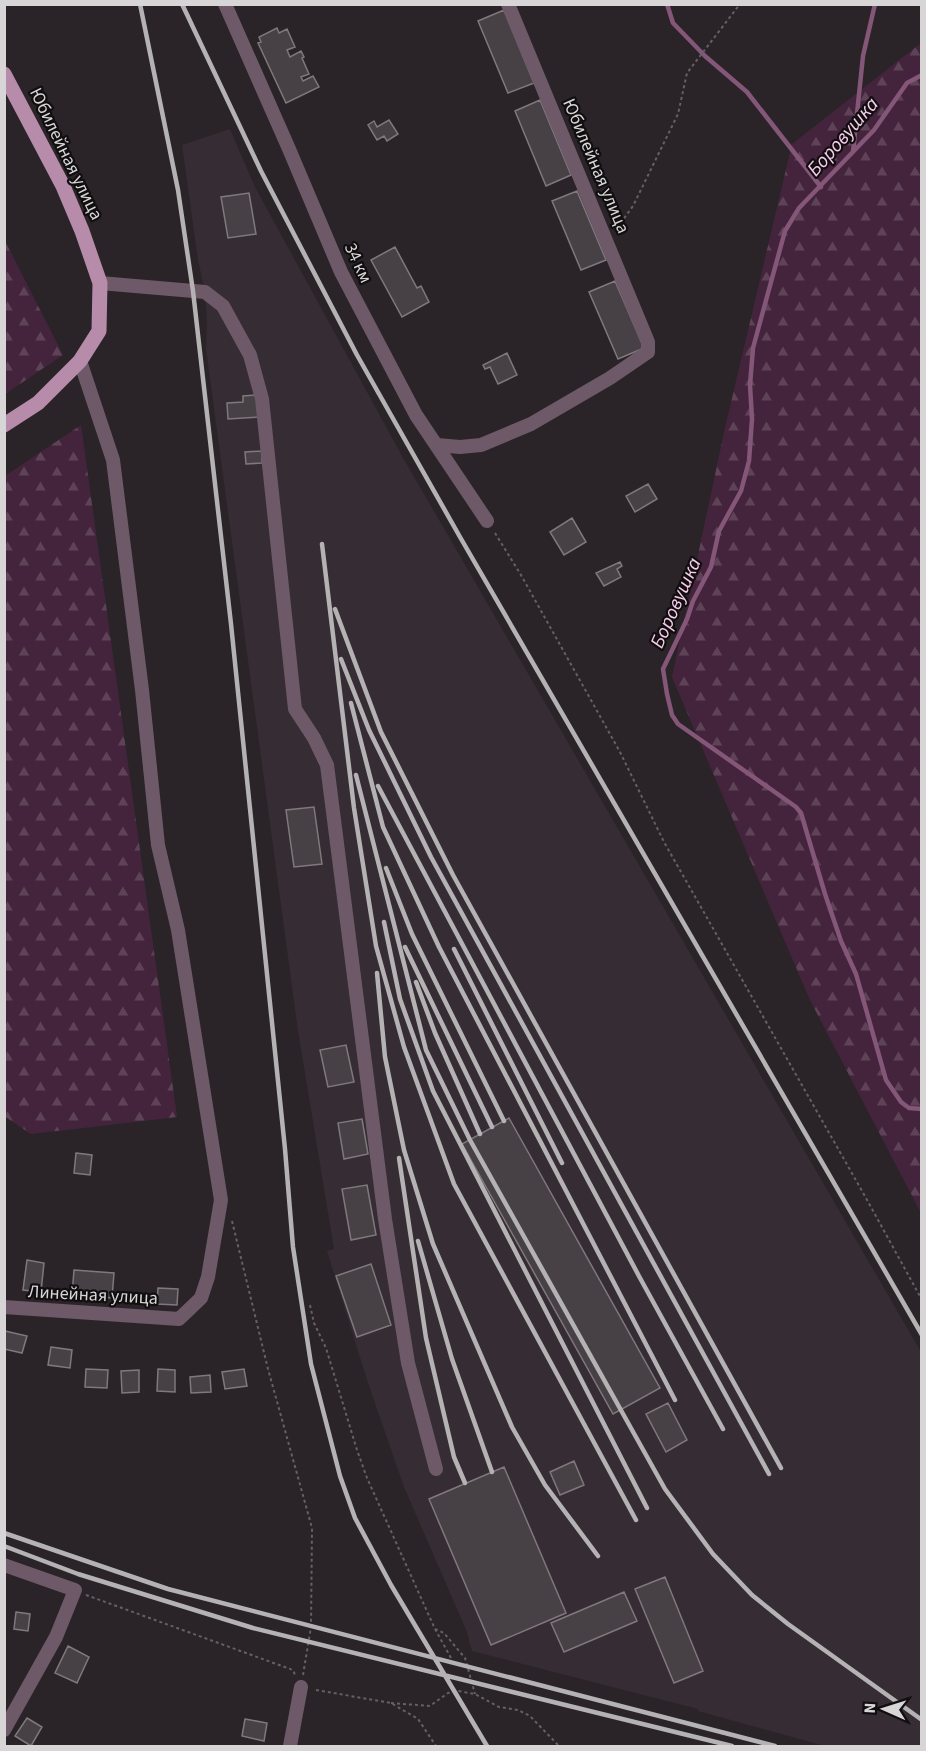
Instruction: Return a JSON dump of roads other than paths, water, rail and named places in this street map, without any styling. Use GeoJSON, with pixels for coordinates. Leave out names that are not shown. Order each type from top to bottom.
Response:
{"type":"FeatureCollection","features":[{"type":"Feature","properties":{"kind":"main road","name":"Юбилейная улица"},"geometry":{"type":"LineString","coordinates":[[4,74],[63,186],[100,283],[99,331],[80,361],[38,403],[4,425]]}},
{"type":"Feature","properties":{"kind":"street","name":"34 км"},"geometry":{"type":"LineString","coordinates":[[225,4],[341,272],[416,415],[487,521]]}},
{"type":"Feature","properties":{"kind":"street","name":"Юбилейная улица"},"geometry":{"type":"LineString","coordinates":[[437,444],[460,447],[481,445],[531,424],[648,352],[648,342],[508,4]]}},
{"type":"Feature","properties":{"kind":"street"},"geometry":{"type":"LineString","coordinates":[[100,283],[205,292],[223,306],[250,355],[262,399],[295,709],[314,738],[327,765],[387,1230],[408,1363],[436,1469]]}},
{"type":"Feature","properties":{"kind":"street","name":"Линейная улица"},"geometry":{"type":"LineString","coordinates":[[4,1307],[179,1319],[201,1298],[208,1277],[221,1200],[178,930],[158,845],[142,690],[113,460],[80,361]]}},
{"type":"Feature","properties":{"kind":"street"},"geometry":{"type":"LineString","coordinates":[[4,1565],[75,1590],[56,1637],[4,1730]]}},
{"type":"Feature","properties":{"kind":"street"},"geometry":{"type":"LineString","coordinates":[[290,1746],[301,1687]]}},
{"type":"Feature","properties":{"kind":"waterway"},"geometry":{"type":"LineString","coordinates":[[667,4],[673,23],[705,56],[747,92],[821,187]]}},
{"type":"Feature","properties":{"kind":"waterway"},"geometry":{"type":"LineString","coordinates":[[853,152],[863,56],[875,4]]}},
{"type":"Feature","properties":{"kind":"waterway","name":"Боровушка"},"geometry":{"type":"LineString","coordinates":[[922,75],[907,83],[874,130],[799,208],[785,231],[753,348],[749,461],[741,491],[719,531],[711,567],[693,601],[663,669],[672,715],[678,724],[796,807],[801,813],[841,941],[856,974],[886,1080],[901,1102],[909,1108],[922,1109]]}},
{"type":"Feature","properties":{"kind":"railway"},"geometry":{"type":"LineString","coordinates":[[140,4],[178,190],[193,291],[231,624],[293,1247],[311,1364],[340,1476],[355,1518],[391,1585],[487,1746]]}},
{"type":"Feature","properties":{"kind":"railway"},"geometry":{"type":"LineString","coordinates":[[182,4],[261,171],[357,355],[922,1335]]}},
{"type":"Feature","properties":{"kind":"railway"},"geometry":{"type":"LineString","coordinates":[[322,544],[354,808],[376,946],[404,1047],[454,1184],[636,1520]]}},
{"type":"Feature","properties":{"kind":"railway"},"geometry":{"type":"LineString","coordinates":[[335,609],[381,732],[453,875],[781,1468]]}},
{"type":"Feature","properties":{"kind":"railway"},"geometry":{"type":"LineString","coordinates":[[341,659],[369,730],[431,857],[769,1474]]}},
{"type":"Feature","properties":{"kind":"railway"},"geometry":{"type":"LineString","coordinates":[[351,703],[383,827],[439,947],[675,1400]]}},
{"type":"Feature","properties":{"kind":"railway"},"geometry":{"type":"LineString","coordinates":[[356,775],[426,1050],[470,1140],[665,1489],[713,1554],[752,1595],[788,1624],[922,1720]]}},
{"type":"Feature","properties":{"kind":"railway"},"geometry":{"type":"LineString","coordinates":[[378,786],[723,1429]]}},
{"type":"Feature","properties":{"kind":"railway"},"geometry":{"type":"LineString","coordinates":[[386,868],[412,934],[504,1121]]}},
{"type":"Feature","properties":{"kind":"railway"},"geometry":{"type":"LineString","coordinates":[[384,922],[400,999],[433,1091],[647,1508]]}},
{"type":"Feature","properties":{"kind":"railway"},"geometry":{"type":"LineString","coordinates":[[405,947],[492,1127]]}},
{"type":"Feature","properties":{"kind":"railway"},"geometry":{"type":"LineString","coordinates":[[454,949],[562,1163]]}},
{"type":"Feature","properties":{"kind":"railway"},"geometry":{"type":"LineString","coordinates":[[377,973],[385,1057],[404,1150],[433,1244],[512,1427],[545,1485],[598,1556]]}},
{"type":"Feature","properties":{"kind":"railway"},"geometry":{"type":"LineString","coordinates":[[416,982],[435,1033],[480,1134]]}},
{"type":"Feature","properties":{"kind":"railway"},"geometry":{"type":"LineString","coordinates":[[399,1158],[426,1338],[454,1457],[465,1483]]}},
{"type":"Feature","properties":{"kind":"railway"},"geometry":{"type":"LineString","coordinates":[[418,1241],[452,1359],[492,1472]]}},
{"type":"Feature","properties":{"kind":"railway"},"geometry":{"type":"LineString","coordinates":[[4,1533],[168,1589],[775,1746]]}},
{"type":"Feature","properties":{"kind":"railway"},"geometry":{"type":"LineString","coordinates":[[4,1546],[78,1574],[253,1628],[732,1746]]}}]}
